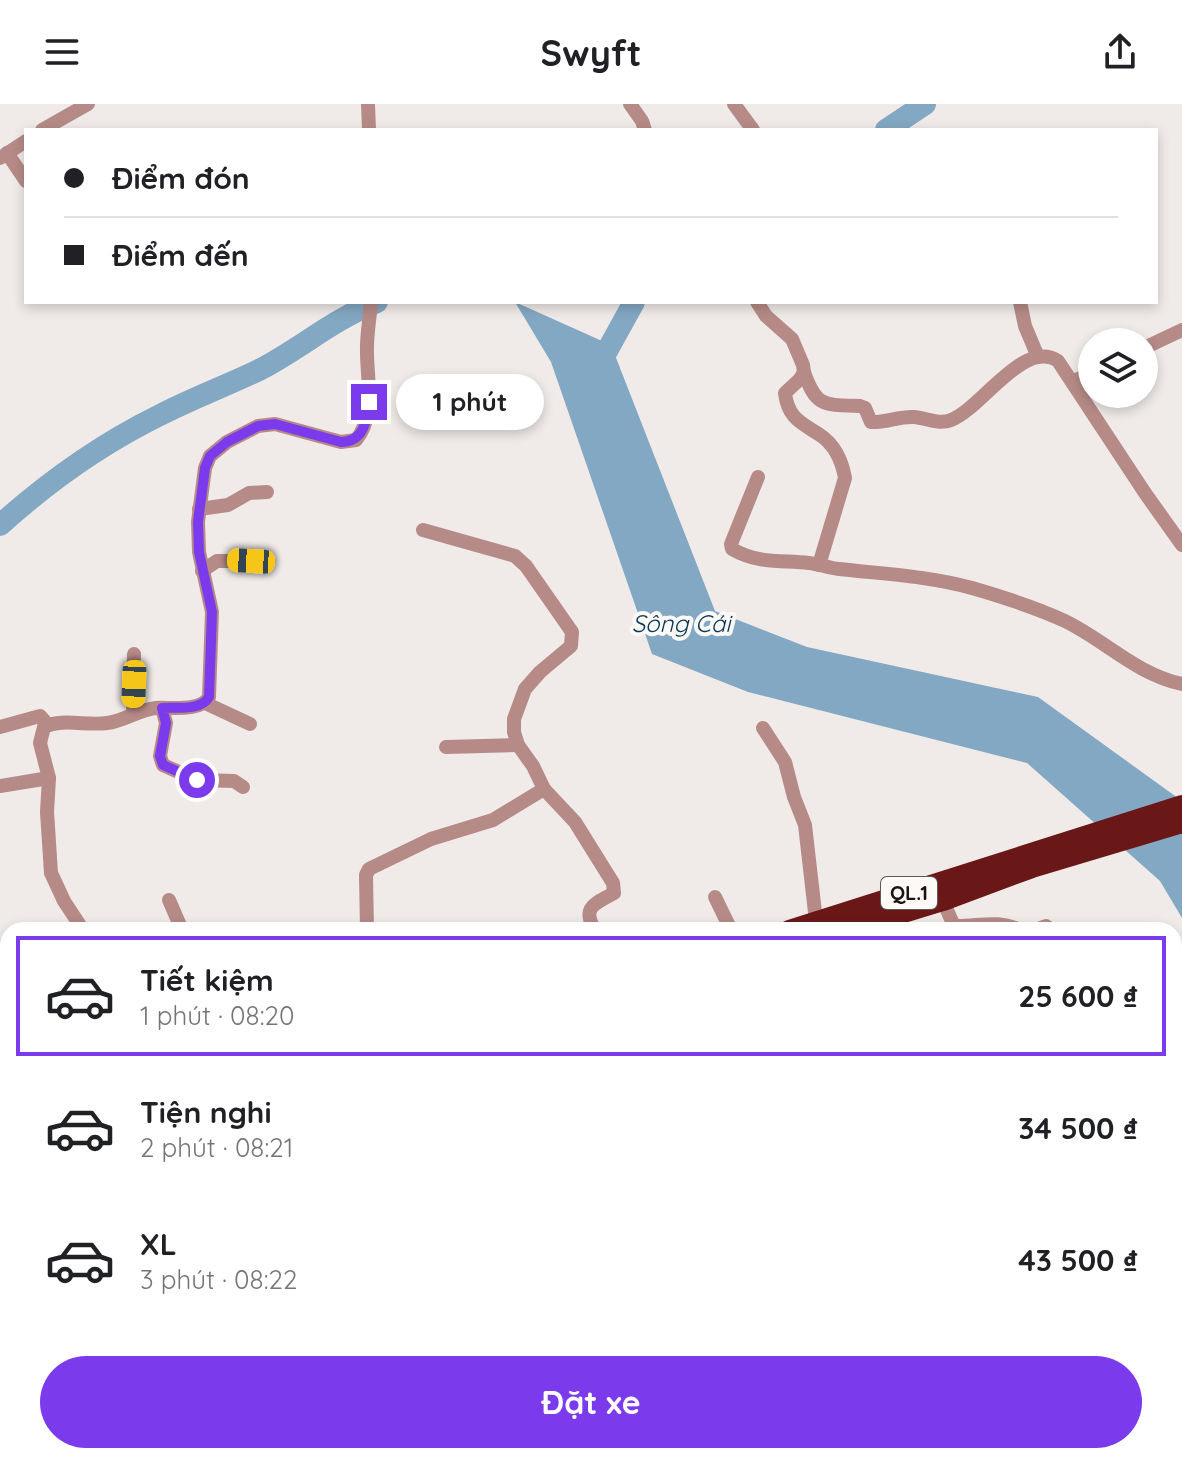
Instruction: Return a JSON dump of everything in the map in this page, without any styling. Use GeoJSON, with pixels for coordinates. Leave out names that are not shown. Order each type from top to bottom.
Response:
{"type":"FeatureCollection","features":[{"type":"Feature","properties":{"kind":"highway","name":"QL.1"},"geometry":{"type":"LineString","coordinates":[[901,922],[1030,860],[1182,805]]}},
{"type":"Feature","properties":{"kind":"highway","name":"QL.1"},"geometry":{"type":"LineString","coordinates":[[813,922],[1030,860],[1182,823]]}},
{"type":"Feature","properties":{"kind":"street"},"geometry":{"type":"LineString","coordinates":[[46,128],[88,104]]}},
{"type":"Feature","properties":{"kind":"street"},"geometry":{"type":"LineString","coordinates":[[368,104],[369,128]]}},
{"type":"Feature","properties":{"kind":"street"},"geometry":{"type":"LineString","coordinates":[[734,104],[752,128]]}},
{"type":"Feature","properties":{"kind":"street"},"geometry":{"type":"LineString","coordinates":[[632,105],[644,128]]}},
{"type":"Feature","properties":{"kind":"street"},"geometry":{"type":"LineString","coordinates":[[24,142],[4,156],[24,179]]}},
{"type":"Feature","properties":{"kind":"street"},"geometry":{"type":"LineString","coordinates":[[78,922],[64,901],[48,860],[49,778],[40,734],[48,725],[103,724],[162,708],[205,703],[209,697],[212,612],[199,552],[199,509],[205,468],[210,456],[227,442],[258,426],[275,424],[341,442],[356,440],[368,411],[367,346],[371,304]]}},
{"type":"Feature","properties":{"kind":"street"},"geometry":{"type":"LineString","coordinates":[[758,304],[766,316],[792,339],[817,401],[860,406],[865,408],[871,422],[912,417],[942,422],[952,420],[1010,371],[1045,355],[1058,361],[1182,545]]}},
{"type":"Feature","properties":{"kind":"street"},"geometry":{"type":"LineString","coordinates":[[1020,304],[1025,326],[1038,357]]}},
{"type":"Feature","properties":{"kind":"street"},"geometry":{"type":"LineString","coordinates":[[1158,341],[1182,330]]}},
{"type":"Feature","properties":{"kind":"street"},"geometry":{"type":"LineString","coordinates":[[804,372],[785,393],[786,400],[804,428],[820,435],[832,446],[842,464],[845,478],[819,565]]}},
{"type":"Feature","properties":{"kind":"street"},"geometry":{"type":"LineString","coordinates":[[1072,382],[1078,379]]}},
{"type":"Feature","properties":{"kind":"street"},"geometry":{"type":"LineString","coordinates":[[758,477],[754,492],[739,519],[732,549],[770,563],[819,565],[925,578],[1011,600],[1065,621],[1148,673],[1182,684]]}},
{"type":"Feature","properties":{"kind":"street"},"geometry":{"type":"LineString","coordinates":[[199,509],[228,505],[249,493],[267,492]]}},
{"type":"Feature","properties":{"kind":"street"},"geometry":{"type":"LineString","coordinates":[[423,530],[515,556],[526,566],[572,632],[571,646],[525,689],[514,719],[518,745],[544,789],[575,822],[613,883],[614,893],[588,912],[590,922]]}},
{"type":"Feature","properties":{"kind":"street"},"geometry":{"type":"LineString","coordinates":[[202,571],[217,561],[251,561]]}},
{"type":"Feature","properties":{"kind":"street"},"geometry":{"type":"LineString","coordinates":[[133,714],[134,654]]}},
{"type":"Feature","properties":{"kind":"street"},"geometry":{"type":"LineString","coordinates":[[205,703],[250,724]]}},
{"type":"Feature","properties":{"kind":"street"},"geometry":{"type":"LineString","coordinates":[[162,708],[166,723],[160,756],[163,765],[197,780],[234,781],[243,787]]}},
{"type":"Feature","properties":{"kind":"street"},"geometry":{"type":"LineString","coordinates":[[0,727],[40,716],[48,725]]}},
{"type":"Feature","properties":{"kind":"street"},"geometry":{"type":"LineString","coordinates":[[763,728],[785,762],[805,825],[816,921]]}},
{"type":"Feature","properties":{"kind":"street"},"geometry":{"type":"LineString","coordinates":[[446,747],[518,745]]}},
{"type":"Feature","properties":{"kind":"street"},"geometry":{"type":"LineString","coordinates":[[0,786],[49,778]]}},
{"type":"Feature","properties":{"kind":"street"},"geometry":{"type":"LineString","coordinates":[[367,922],[366,875],[369,869],[431,839],[493,820],[544,789]]}},
{"type":"Feature","properties":{"kind":"street"},"geometry":{"type":"LineString","coordinates":[[715,897],[727,922]]}},
{"type":"Feature","properties":{"kind":"street"},"geometry":{"type":"LineString","coordinates":[[169,900],[179,922]]}},
{"type":"Feature","properties":{"kind":"street"},"geometry":{"type":"LineString","coordinates":[[943,901],[952,922]]}},
{"type":"Feature","properties":{"kind":"water","name":"Sông Cái"},"geometry":{"type":"Polygon","coordinates":[[[516,304],[611,345],[715,611],[807,647],[1038,697],[1182,801],[1182,918],[1160,881],[1027,763],[748,692],[652,654],[551,362],[516,304]]]}},
{"type":"Feature","properties":{"kind":"waterway"},"geometry":{"type":"LineString","coordinates":[[889,128],[925,104]]}},
{"type":"Feature","properties":{"kind":"waterway","name":"Sông Cái"},"geometry":{"type":"LineString","coordinates":[[0,525],[37,493],[117,438],[261,369],[373,304]]}},
{"type":"Feature","properties":{"kind":"waterway"},"geometry":{"type":"LineString","coordinates":[[596,371],[633,304]]}},
{"type":"Feature","properties":{"kind":"route"},"geometry":{"type":"LineString","coordinates":[[197,780],[163,765],[160,756],[166,723],[162,708],[198,706],[209,697],[212,612],[199,552],[198,522],[207,462],[227,442],[266,424],[341,442],[356,440],[361,434],[369,402]]}}]}
